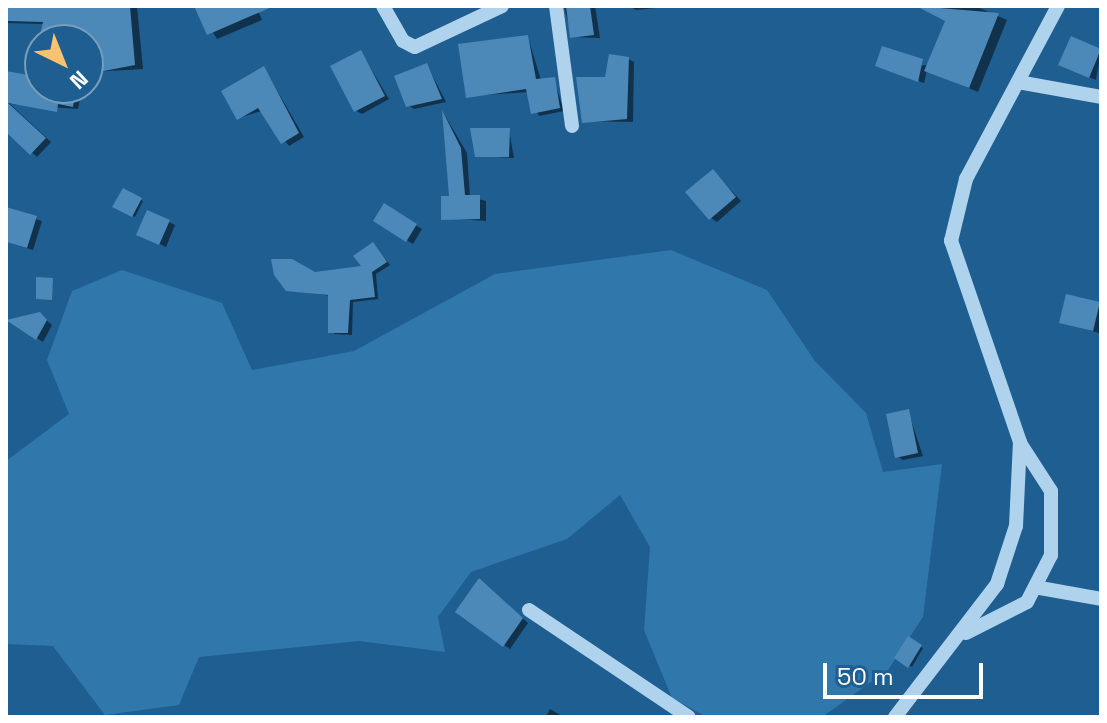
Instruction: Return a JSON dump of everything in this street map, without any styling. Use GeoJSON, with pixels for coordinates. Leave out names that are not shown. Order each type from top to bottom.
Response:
{"type":"FeatureCollection","features":[{"type":"Feature","properties":{"kind":"street"},"geometry":{"type":"LineString","coordinates":[[383,6],[403,41],[415,47],[502,6]]}},
{"type":"Feature","properties":{"kind":"street"},"geometry":{"type":"LineString","coordinates":[[556,6],[572,126]]}},
{"type":"Feature","properties":{"kind":"street"},"geometry":{"type":"LineString","coordinates":[[1040,588],[1056,522],[1051,491],[1020,442],[951,241],[966,179],[1058,6]]}},
{"type":"Feature","properties":{"kind":"street"},"geometry":{"type":"LineString","coordinates":[[1018,82],[1101,97]]}},
{"type":"Feature","properties":{"kind":"street"},"geometry":{"type":"LineString","coordinates":[[895,717],[966,633],[997,584],[1016,526],[1020,442]]}},
{"type":"Feature","properties":{"kind":"street"},"geometry":{"type":"LineString","coordinates":[[966,633],[1040,588],[1101,599]]}},
{"type":"Feature","properties":{"kind":"street"},"geometry":{"type":"LineString","coordinates":[[529,610],[689,717]]}},
{"type":"Feature","properties":{"kind":"shaded area"},"geometry":{"type":"Polygon","coordinates":[[[671,250],[767,290],[815,361],[866,413],[883,472],[942,464],[923,617],[888,670],[822,717],[707,717],[672,698],[644,630],[650,547],[620,495],[567,539],[471,572],[438,617],[445,652],[359,641],[199,657],[179,705],[105,715],[53,646],[6,644],[6,461],[69,414],[47,360],[72,291],[122,270],[222,303],[252,370],[354,351],[495,274],[671,250]]]}},
{"type":"Feature","properties":{"kind":"building"},"geometry":{"type":"Polygon","coordinates":[[[7,6],[130,6],[135,65],[104,71],[104,24],[7,21],[7,6]]]}},
{"type":"Feature","properties":{"kind":"building"},"geometry":{"type":"Polygon","coordinates":[[[194,6],[274,6],[207,35],[194,6]]]}},
{"type":"Feature","properties":{"kind":"building"},"geometry":{"type":"Polygon","coordinates":[[[566,6],[590,6],[594,35],[570,38],[566,6]]]}},
{"type":"Feature","properties":{"kind":"building"},"geometry":{"type":"Polygon","coordinates":[[[916,6],[999,13],[969,88],[924,71],[945,21],[916,6]]]}},
{"type":"Feature","properties":{"kind":"building"},"geometry":{"type":"Polygon","coordinates":[[[528,35],[536,79],[555,77],[560,108],[531,114],[526,89],[466,98],[458,44],[528,35]]]}},
{"type":"Feature","properties":{"kind":"building"},"geometry":{"type":"Polygon","coordinates":[[[1071,36],[1101,49],[1089,78],[1058,65],[1071,36]]]}},
{"type":"Feature","properties":{"kind":"building"},"geometry":{"type":"Polygon","coordinates":[[[882,46],[923,59],[918,82],[875,66],[882,46]]]}},
{"type":"Feature","properties":{"kind":"building"},"geometry":{"type":"Polygon","coordinates":[[[361,50],[385,96],[354,112],[330,66],[361,50]]]}},
{"type":"Feature","properties":{"kind":"building"},"geometry":{"type":"Polygon","coordinates":[[[609,54],[629,57],[627,119],[582,123],[576,77],[605,77],[609,54]]]}},
{"type":"Feature","properties":{"kind":"building"},"geometry":{"type":"Polygon","coordinates":[[[427,63],[442,99],[406,107],[394,76],[427,63]]]}},
{"type":"Feature","properties":{"kind":"building"},"geometry":{"type":"Polygon","coordinates":[[[264,66],[299,133],[281,144],[258,108],[237,120],[221,91],[264,66]]]}},
{"type":"Feature","properties":{"kind":"building"},"geometry":{"type":"Polygon","coordinates":[[[6,71],[24,74],[24,104],[58,104],[57,112],[8,103],[46,138],[30,155],[6,132],[6,71]]]}},
{"type":"Feature","properties":{"kind":"building"},"geometry":{"type":"Polygon","coordinates":[[[442,110],[461,148],[465,195],[480,195],[480,219],[441,220],[441,196],[449,196],[442,110]]]}},
{"type":"Feature","properties":{"kind":"building"},"geometry":{"type":"Polygon","coordinates":[[[470,128],[510,128],[509,157],[475,157],[470,128]]]}},
{"type":"Feature","properties":{"kind":"building"},"geometry":{"type":"Polygon","coordinates":[[[713,169],[736,197],[709,220],[685,192],[713,169]]]}},
{"type":"Feature","properties":{"kind":"building"},"geometry":{"type":"Polygon","coordinates":[[[123,188],[142,198],[132,217],[112,207],[123,188]]]}},
{"type":"Feature","properties":{"kind":"building"},"geometry":{"type":"Polygon","coordinates":[[[384,203],[417,224],[406,242],[373,221],[384,203]]]}},
{"type":"Feature","properties":{"kind":"building"},"geometry":{"type":"Polygon","coordinates":[[[6,207],[37,216],[27,248],[6,242],[6,207]]]}},
{"type":"Feature","properties":{"kind":"building"},"geometry":{"type":"Polygon","coordinates":[[[147,210],[170,220],[159,245],[136,235],[147,210]]]}},
{"type":"Feature","properties":{"kind":"building"},"geometry":{"type":"Polygon","coordinates":[[[373,242],[387,262],[372,272],[375,297],[350,300],[348,333],[328,333],[328,295],[286,291],[274,275],[271,259],[292,259],[315,272],[361,266],[353,256],[373,242]]]}},
{"type":"Feature","properties":{"kind":"building"},"geometry":{"type":"Polygon","coordinates":[[[36,277],[53,278],[52,300],[36,299],[36,277]]]}},
{"type":"Feature","properties":{"kind":"building"},"geometry":{"type":"Polygon","coordinates":[[[1066,294],[1100,302],[1093,331],[1059,323],[1066,294]]]}},
{"type":"Feature","properties":{"kind":"building"},"geometry":{"type":"Polygon","coordinates":[[[40,312],[47,320],[36,340],[6,320],[40,312]]]}},
{"type":"Feature","properties":{"kind":"building"},"geometry":{"type":"Polygon","coordinates":[[[909,409],[918,453],[895,458],[886,414],[909,409]]]}},
{"type":"Feature","properties":{"kind":"building"},"geometry":{"type":"Polygon","coordinates":[[[479,578],[523,618],[503,647],[455,612],[479,578]]]}},
{"type":"Feature","properties":{"kind":"building"},"geometry":{"type":"Polygon","coordinates":[[[908,636],[922,645],[908,668],[894,658],[908,636]]]}}]}
